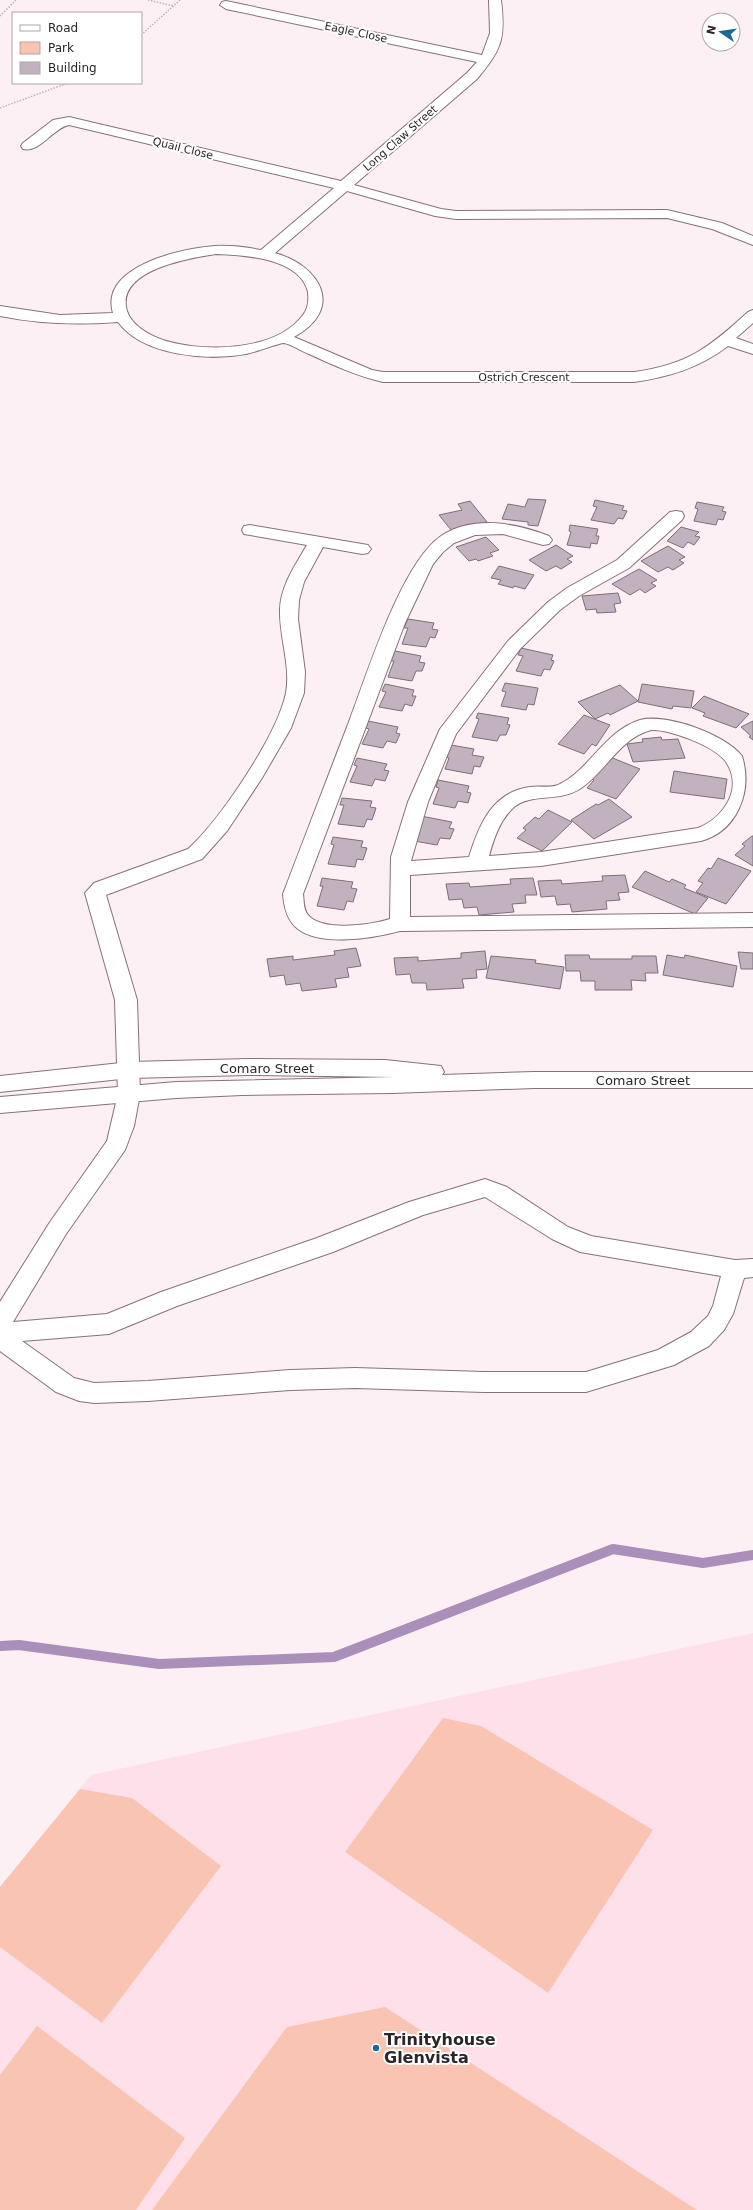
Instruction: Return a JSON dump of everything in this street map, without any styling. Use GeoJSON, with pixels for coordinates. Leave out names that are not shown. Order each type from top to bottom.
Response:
{"type":"FeatureCollection","features":[{"type":"Feature","properties":{"kind":"street","name":"Long Claw Street"},"geometry":{"type":"LineString","coordinates":[[264,255],[472,76],[487,60],[494,44],[498,23],[495,0]]}},
{"type":"Feature","properties":{"kind":"street","name":"Eagle Close"},"geometry":{"type":"LineString","coordinates":[[226,5],[487,60]]}},
{"type":"Feature","properties":{"kind":"street","name":"Quail Close"},"geometry":{"type":"LineString","coordinates":[[28,146],[58,122],[69,121],[344,186]]}},
{"type":"Feature","properties":{"kind":"street"},"geometry":{"type":"LineString","coordinates":[[344,186],[431,211],[451,214],[667,214],[717,226],[753,241]]}},
{"type":"Feature","properties":{"kind":"street"},"geometry":{"type":"LineString","coordinates":[[241,251],[264,255],[289,264],[307,277],[316,292],[315,308],[304,324],[284,338],[255,348],[222,352],[188,351],[158,344],[140,335],[135,332],[121,317],[118,303],[121,290],[131,278],[147,267],[167,258],[190,253],[241,251]]}},
{"type":"Feature","properties":{"kind":"street"},"geometry":{"type":"LineString","coordinates":[[0,311],[59,320],[121,317]]}},
{"type":"Feature","properties":{"kind":"street","name":"Ostrich Crescent"},"geometry":{"type":"LineString","coordinates":[[284,338],[368,374],[390,377],[644,376],[673,371],[689,365],[726,340],[753,315]]}},
{"type":"Feature","properties":{"kind":"street"},"geometry":{"type":"LineString","coordinates":[[726,340],[753,349]]}},
{"type":"Feature","properties":{"kind":"street"},"geometry":{"type":"LineString","coordinates":[[400,924],[401,856],[418,802],[441,744],[456,720],[514,644],[561,600],[623,564],[676,516]]}},
{"type":"Feature","properties":{"kind":"street"},"geometry":{"type":"LineString","coordinates":[[543,540],[521,531],[500,527],[489,528],[457,536],[433,552],[413,585],[396,623],[307,855],[293,894],[294,908],[299,918],[306,925],[332,932],[377,930],[400,924],[746,920],[753,907]]}},
{"type":"Feature","properties":{"kind":"street"},"geometry":{"type":"LineString","coordinates":[[250,530],[362,549]]}},
{"type":"Feature","properties":{"kind":"street"},"geometry":{"type":"LineString","coordinates":[[0,1323],[58,1228],[117,1144],[121,1135],[130,1094],[126,1000],[95,893],[101,888],[195,854],[205,846],[235,806],[285,721],[294,700],[296,678],[290,604],[296,586],[317,542]]}},
{"type":"Feature","properties":{"kind":"street"},"geometry":{"type":"LineString","coordinates":[[400,869],[476,862],[541,859],[690,836],[712,830],[732,817],[742,805],[746,792],[745,778],[735,760],[711,742],[666,725],[652,723],[644,725],[626,734],[587,772],[566,789],[514,796],[508,801],[487,832],[476,862]]}},
{"type":"Feature","properties":{"kind":"street","name":"Comaro Street"},"geometry":{"type":"LineString","coordinates":[[0,1084],[130,1070],[248,1067],[385,1068],[534,1080]]}},
{"type":"Feature","properties":{"kind":"street","name":"Comaro Street"},"geometry":{"type":"LineString","coordinates":[[0,1105],[130,1094],[242,1087],[392,1085],[534,1080],[753,1080]]}},
{"type":"Feature","properties":{"kind":"street"},"geometry":{"type":"LineString","coordinates":[[0,1333],[109,1324],[177,1296],[325,1245],[417,1208],[485,1188],[499,1193],[560,1233],[588,1245],[744,1268],[716,1323],[700,1339],[664,1358],[586,1382],[484,1382],[348,1378],[290,1380],[148,1391],[94,1393],[79,1391],[66,1385],[0,1338]]}},
{"type":"Feature","properties":{"kind":"path"},"geometry":{"type":"LineString","coordinates":[[0,16],[16,0]]}},
{"type":"Feature","properties":{"kind":"path"},"geometry":{"type":"LineString","coordinates":[[148,0],[174,6]]}},
{"type":"Feature","properties":{"kind":"path"},"geometry":{"type":"LineString","coordinates":[[142,34],[180,0]]}},
{"type":"Feature","properties":{"kind":"path"},"geometry":{"type":"LineString","coordinates":[[0,108],[65,84]]}},
{"type":"Feature","properties":{"kind":"shaded area","name":"Trinityhouse Glenvista"},"geometry":{"type":"Polygon","coordinates":[[[753,1633],[753,2210],[0,2210],[0,1887],[91,1775],[753,1633]]]}},
{"type":"Feature","properties":{"kind":"green space"},"geometry":{"type":"Polygon","coordinates":[[[443,1718],[481,1726],[653,1830],[548,1993],[345,1852],[443,1718]]]}},
{"type":"Feature","properties":{"kind":"green space"},"geometry":{"type":"Polygon","coordinates":[[[80,1789],[132,1798],[221,1866],[102,2023],[0,1947],[0,1887],[80,1789]]]}},
{"type":"Feature","properties":{"kind":"green space"},"geometry":{"type":"Polygon","coordinates":[[[385,2007],[697,2210],[152,2210],[287,2027],[385,2007]]]}},
{"type":"Feature","properties":{"kind":"green space"},"geometry":{"type":"Polygon","coordinates":[[[37,2026],[185,2138],[136,2210],[0,2210],[0,2075],[37,2026]]]}},
{"type":"Feature","properties":{"kind":"building"},"geometry":{"type":"Polygon","coordinates":[[[528,499],[546,500],[538,526],[528,525],[528,522],[502,519],[508,504],[525,507],[528,499]]]}},
{"type":"Feature","properties":{"kind":"building"},"geometry":{"type":"Polygon","coordinates":[[[595,500],[624,506],[622,510],[627,511],[623,519],[618,518],[614,524],[591,520],[597,507],[593,506],[595,500]]]}},
{"type":"Feature","properties":{"kind":"building"},"geometry":{"type":"Polygon","coordinates":[[[470,501],[487,522],[451,530],[439,515],[462,510],[458,504],[470,501]]]}},
{"type":"Feature","properties":{"kind":"building"},"geometry":{"type":"Polygon","coordinates":[[[697,502],[724,507],[722,511],[726,512],[723,520],[718,519],[716,525],[694,521],[698,509],[695,508],[697,502]]]}},
{"type":"Feature","properties":{"kind":"building"},"geometry":{"type":"Polygon","coordinates":[[[570,525],[598,529],[596,536],[599,536],[597,544],[591,543],[590,548],[567,545],[571,532],[569,531],[570,525]]]}},
{"type":"Feature","properties":{"kind":"building"},"geometry":{"type":"Polygon","coordinates":[[[681,527],[699,532],[695,536],[700,537],[694,545],[688,542],[683,548],[667,541],[681,527]]]}},
{"type":"Feature","properties":{"kind":"building"},"geometry":{"type":"Polygon","coordinates":[[[486,537],[499,550],[490,553],[493,556],[478,561],[476,559],[469,561],[456,547],[486,537]]]}},
{"type":"Feature","properties":{"kind":"building"},"geometry":{"type":"Polygon","coordinates":[[[556,545],[573,556],[567,559],[572,562],[561,569],[556,566],[546,571],[529,560],[556,545]]]}},
{"type":"Feature","properties":{"kind":"building"},"geometry":{"type":"Polygon","coordinates":[[[668,546],[685,557],[679,560],[684,563],[673,570],[668,567],[658,572],[641,561],[668,546]]]}},
{"type":"Feature","properties":{"kind":"building"},"geometry":{"type":"Polygon","coordinates":[[[499,566],[534,575],[525,589],[514,586],[513,588],[498,584],[501,580],[491,578],[499,566]]]}},
{"type":"Feature","properties":{"kind":"building"},"geometry":{"type":"Polygon","coordinates":[[[639,569],[657,580],[651,583],[656,586],[645,593],[640,589],[630,595],[612,584],[639,569]]]}},
{"type":"Feature","properties":{"kind":"building"},"geometry":{"type":"Polygon","coordinates":[[[618,593],[621,603],[614,604],[616,612],[597,613],[596,609],[586,610],[582,596],[618,593]]]}},
{"type":"Feature","properties":{"kind":"building"},"geometry":{"type":"Polygon","coordinates":[[[408,619],[434,623],[432,629],[438,630],[435,638],[430,637],[426,647],[402,644],[408,628],[404,628],[408,619]]]}},
{"type":"Feature","properties":{"kind":"building"},"geometry":{"type":"Polygon","coordinates":[[[521,648],[553,655],[551,660],[554,661],[550,670],[544,669],[541,676],[516,671],[523,656],[518,655],[521,648]]]}},
{"type":"Feature","properties":{"kind":"building"},"geometry":{"type":"Polygon","coordinates":[[[395,651],[421,656],[419,662],[425,663],[422,671],[416,671],[412,681],[388,677],[394,661],[391,661],[395,651]]]}},
{"type":"Feature","properties":{"kind":"building"},"geometry":{"type":"Polygon","coordinates":[[[505,683],[538,688],[534,705],[528,704],[526,710],[501,706],[506,692],[502,691],[505,683]]]}},
{"type":"Feature","properties":{"kind":"building"},"geometry":{"type":"Polygon","coordinates":[[[385,684],[414,690],[412,696],[416,696],[412,706],[405,704],[402,711],[379,707],[386,692],[382,691],[385,684]]]}},
{"type":"Feature","properties":{"kind":"building"},"geometry":{"type":"Polygon","coordinates":[[[642,684],[694,691],[691,708],[673,706],[672,709],[638,702],[642,684]]]}},
{"type":"Feature","properties":{"kind":"building"},"geometry":{"type":"Polygon","coordinates":[[[620,685],[638,701],[610,715],[608,713],[595,719],[578,702],[620,685]]]}},
{"type":"Feature","properties":{"kind":"building"},"geometry":{"type":"Polygon","coordinates":[[[704,696],[749,714],[736,728],[703,716],[705,713],[692,708],[704,696]]]}},
{"type":"Feature","properties":{"kind":"building"},"geometry":{"type":"Polygon","coordinates":[[[478,713],[509,718],[507,724],[510,725],[506,735],[500,735],[497,741],[472,737],[479,719],[476,718],[478,713]]]}},
{"type":"Feature","properties":{"kind":"building"},"geometry":{"type":"Polygon","coordinates":[[[584,715],[610,725],[596,746],[592,744],[584,754],[558,744],[584,715]]]}},
{"type":"Feature","properties":{"kind":"building"},"geometry":{"type":"Polygon","coordinates":[[[368,721],[398,727],[396,733],[400,734],[396,743],[387,741],[383,748],[362,744],[369,729],[366,728],[368,721]]]}},
{"type":"Feature","properties":{"kind":"building"},"geometry":{"type":"Polygon","coordinates":[[[753,721],[753,740],[749,737],[751,736],[741,727],[753,721]]]}},
{"type":"Feature","properties":{"kind":"building"},"geometry":{"type":"Polygon","coordinates":[[[661,737],[662,740],[678,739],[685,758],[633,762],[627,744],[643,742],[642,739],[661,737]]]}},
{"type":"Feature","properties":{"kind":"building"},"geometry":{"type":"Polygon","coordinates":[[[451,745],[474,749],[472,755],[484,757],[480,767],[474,766],[472,774],[445,769],[449,758],[446,757],[451,745]]]}},
{"type":"Feature","properties":{"kind":"building"},"geometry":{"type":"Polygon","coordinates":[[[610,757],[640,769],[616,799],[587,788],[594,780],[589,778],[610,757]]]}},
{"type":"Feature","properties":{"kind":"building"},"geometry":{"type":"Polygon","coordinates":[[[357,758],[387,764],[384,770],[389,771],[385,781],[375,779],[372,786],[350,782],[357,766],[354,765],[357,758]]]}},
{"type":"Feature","properties":{"kind":"building"},"geometry":{"type":"Polygon","coordinates":[[[674,771],[727,779],[724,799],[670,792],[674,771]]]}},
{"type":"Feature","properties":{"kind":"building"},"geometry":{"type":"Polygon","coordinates":[[[438,780],[469,786],[467,792],[471,793],[468,803],[458,801],[455,808],[433,804],[439,788],[436,787],[438,780]]]}},
{"type":"Feature","properties":{"kind":"building"},"geometry":{"type":"Polygon","coordinates":[[[342,798],[372,801],[370,807],[376,808],[372,820],[367,819],[364,827],[338,824],[344,805],[340,805],[342,798]]]}},
{"type":"Feature","properties":{"kind":"building"},"geometry":{"type":"Polygon","coordinates":[[[609,799],[632,817],[594,839],[571,820],[596,804],[598,805],[609,799]]]}},
{"type":"Feature","properties":{"kind":"building"},"geometry":{"type":"Polygon","coordinates":[[[548,810],[572,822],[542,851],[517,838],[526,830],[523,828],[535,817],[539,819],[548,810]]]}},
{"type":"Feature","properties":{"kind":"building"},"geometry":{"type":"Polygon","coordinates":[[[421,816],[452,822],[449,828],[454,829],[450,839],[440,838],[437,845],[414,841],[421,816]]]}},
{"type":"Feature","properties":{"kind":"building"},"geometry":{"type":"Polygon","coordinates":[[[752,836],[753,866],[735,855],[745,846],[742,844],[752,836]]]}},
{"type":"Feature","properties":{"kind":"building"},"geometry":{"type":"Polygon","coordinates":[[[333,837],[363,841],[361,847],[367,848],[363,860],[357,859],[355,867],[328,864],[334,845],[331,844],[333,837]]]}},
{"type":"Feature","properties":{"kind":"building"},"geometry":{"type":"Polygon","coordinates":[[[718,858],[751,871],[726,904],[696,892],[703,883],[698,881],[708,868],[711,869],[718,858]]]}},
{"type":"Feature","properties":{"kind":"building"},"geometry":{"type":"Polygon","coordinates":[[[645,871],[669,882],[672,879],[686,885],[684,888],[708,898],[695,914],[632,887],[645,871]]]}},
{"type":"Feature","properties":{"kind":"building"},"geometry":{"type":"Polygon","coordinates":[[[625,875],[629,892],[618,893],[620,900],[606,901],[607,909],[572,912],[570,904],[557,905],[555,896],[541,897],[538,881],[561,880],[562,884],[603,881],[602,876],[625,875]]]}},
{"type":"Feature","properties":{"kind":"building"},"geometry":{"type":"Polygon","coordinates":[[[322,878],[353,882],[351,888],[357,889],[353,902],[347,901],[344,910],[317,906],[323,886],[320,886],[322,878]]]}},
{"type":"Feature","properties":{"kind":"building"},"geometry":{"type":"Polygon","coordinates":[[[533,878],[537,895],[525,895],[526,903],[512,904],[514,912],[479,915],[477,907],[464,908],[462,899],[449,900],[446,884],[469,883],[470,887],[511,884],[510,879],[533,878]]]}},
{"type":"Feature","properties":{"kind":"building"},"geometry":{"type":"Polygon","coordinates":[[[356,948],[361,966],[347,968],[349,977],[335,979],[337,987],[302,991],[300,983],[286,985],[284,975],[270,977],[267,959],[293,956],[293,960],[335,955],[334,951],[356,948]]]}},
{"type":"Feature","properties":{"kind":"building"},"geometry":{"type":"Polygon","coordinates":[[[485,951],[487,969],[476,970],[477,978],[462,979],[464,988],[427,990],[426,983],[412,983],[410,974],[396,975],[394,958],[418,957],[418,961],[461,958],[461,953],[485,951]]]}},
{"type":"Feature","properties":{"kind":"building"},"geometry":{"type":"Polygon","coordinates":[[[738,952],[753,953],[753,969],[741,969],[738,952]]]}},
{"type":"Feature","properties":{"kind":"building"},"geometry":{"type":"Polygon","coordinates":[[[565,955],[589,955],[590,959],[632,959],[632,956],[656,956],[658,973],[645,973],[646,981],[631,980],[632,990],[595,990],[595,981],[581,981],[580,971],[566,971],[565,955]]]}},
{"type":"Feature","properties":{"kind":"building"},"geometry":{"type":"Polygon","coordinates":[[[667,955],[684,958],[685,955],[737,966],[733,987],[663,975],[667,955]]]}},
{"type":"Feature","properties":{"kind":"building"},"geometry":{"type":"Polygon","coordinates":[[[491,956],[536,960],[535,963],[564,967],[560,989],[486,978],[491,956]]]}},
{"type":"Feature","properties":{"kind":"waterway"},"geometry":{"type":"LineString","coordinates":[[0,1646],[19,1645],[159,1664],[334,1657],[613,1549],[703,1563],[753,1555]]}},
{"type":"Feature","properties":{"kind":"place","name":"Trinityhouse Glenvista"},"geometry":{"type":"Point","coordinates":[376,2048]}}]}
